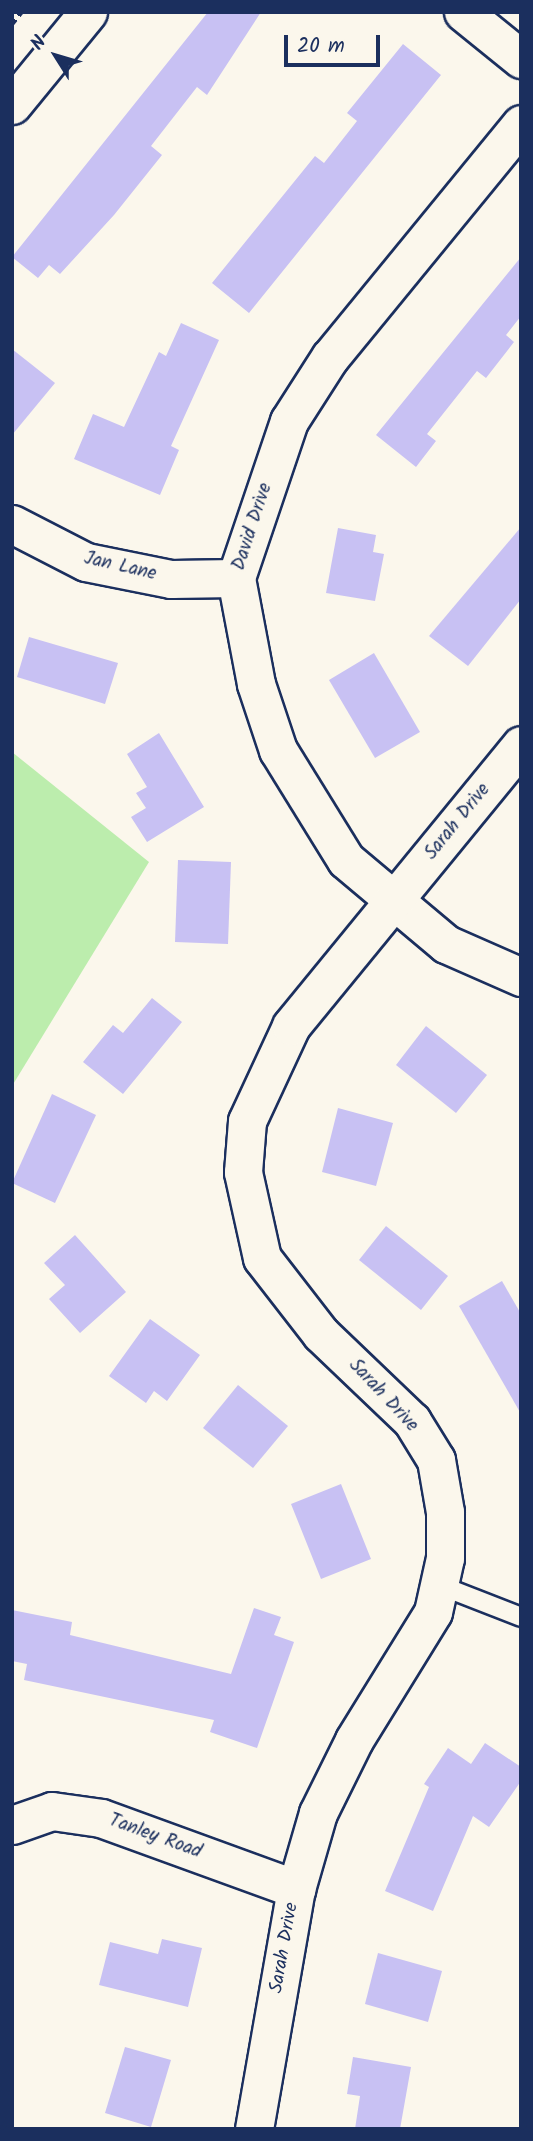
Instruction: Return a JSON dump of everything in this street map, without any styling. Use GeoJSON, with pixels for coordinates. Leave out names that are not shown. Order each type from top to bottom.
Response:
{"type":"FeatureCollection","features":[{"type":"Feature","properties":{"kind":"street"},"geometry":{"type":"LineString","coordinates":[[12,105],[88,12]]}},
{"type":"Feature","properties":{"kind":"street"},"geometry":{"type":"LineString","coordinates":[[463,12],[521,59]]}},
{"type":"Feature","properties":{"kind":"street","name":"David Drive"},"geometry":{"type":"LineString","coordinates":[[521,124],[330,357],[289,421],[236,578],[256,684],[278,750],[346,860],[392,904],[446,944],[521,977]]}},
{"type":"Feature","properties":{"kind":"street","name":"Jan Lane"},"geometry":{"type":"LineString","coordinates":[[12,524],[86,562],[171,579],[236,578]]}},
{"type":"Feature","properties":{"kind":"street","name":"Sarah Drive"},"geometry":{"type":"LineString","coordinates":[[254,2129],[296,1889],[318,1813],[354,1740],[433,1612],[439,1585],[445,1512],[436,1460],[412,1421],[290,1299],[262,1258],[243,1172],[247,1121],[264,1071],[291,1026],[521,745]]}},
{"type":"Feature","properties":{"kind":"street","name":"Tanley Road"},"geometry":{"type":"LineString","coordinates":[[12,1825],[52,1811],[101,1818],[296,1889]]}},
{"type":"Feature","properties":{"kind":"lane"},"geometry":{"type":"LineString","coordinates":[[439,1585],[521,1617]]}},
{"type":"Feature","properties":{"kind":"path"},"geometry":{"type":"LineString","coordinates":[[12,23],[21,12]]}},
{"type":"Feature","properties":{"kind":"green space"},"geometry":{"type":"Polygon","coordinates":[[[12,752],[149,862],[12,1086],[12,752]]]}},
{"type":"Feature","properties":{"kind":"building"},"geometry":{"type":"Polygon","coordinates":[[[208,12],[261,12],[207,95],[197,87],[151,146],[162,155],[114,215],[60,274],[49,265],[38,278],[12,257],[208,12]]]}},
{"type":"Feature","properties":{"kind":"building"},"geometry":{"type":"Polygon","coordinates":[[[403,44],[441,75],[249,313],[212,283],[315,156],[324,163],[357,121],[347,113],[403,44]]]}},
{"type":"Feature","properties":{"kind":"building"},"geometry":{"type":"Polygon","coordinates":[[[521,257],[521,316],[506,335],[514,342],[486,378],[477,371],[427,434],[436,441],[416,467],[376,435],[521,257]]]}},
{"type":"Feature","properties":{"kind":"building"},"geometry":{"type":"Polygon","coordinates":[[[181,323],[219,340],[171,446],[179,450],[160,495],[74,459],[93,414],[124,427],[159,352],[166,356],[181,323]]]}},
{"type":"Feature","properties":{"kind":"building"},"geometry":{"type":"Polygon","coordinates":[[[12,349],[55,383],[12,435],[12,349]]]}},
{"type":"Feature","properties":{"kind":"building"},"geometry":{"type":"Polygon","coordinates":[[[521,527],[521,599],[468,666],[429,636],[521,527]]]}},
{"type":"Feature","properties":{"kind":"building"},"geometry":{"type":"Polygon","coordinates":[[[338,528],[376,535],[373,552],[384,554],[375,601],[326,593],[338,528]]]}},
{"type":"Feature","properties":{"kind":"building"},"geometry":{"type":"Polygon","coordinates":[[[29,637],[118,663],[105,704],[17,677],[29,637]]]}},
{"type":"Feature","properties":{"kind":"building"},"geometry":{"type":"Polygon","coordinates":[[[374,653],[420,732],[375,758],[329,680],[374,653]]]}},
{"type":"Feature","properties":{"kind":"building"},"geometry":{"type":"Polygon","coordinates":[[[159,733],[204,807],[147,842],[131,817],[146,808],[136,793],[147,787],[127,754],[159,733]]]}},
{"type":"Feature","properties":{"kind":"building"},"geometry":{"type":"Polygon","coordinates":[[[178,860],[231,862],[228,944],[175,942],[178,860]]]}},
{"type":"Feature","properties":{"kind":"building"},"geometry":{"type":"Polygon","coordinates":[[[152,998],[182,1022],[123,1094],[83,1062],[113,1025],[123,1033],[152,998]]]}},
{"type":"Feature","properties":{"kind":"building"},"geometry":{"type":"Polygon","coordinates":[[[426,1026],[487,1075],[456,1113],[396,1065],[426,1026]]]}},
{"type":"Feature","properties":{"kind":"building"},"geometry":{"type":"Polygon","coordinates":[[[52,1094],[96,1115],[55,1203],[12,1183],[52,1094]]]}},
{"type":"Feature","properties":{"kind":"building"},"geometry":{"type":"Polygon","coordinates":[[[338,1108],[393,1123],[376,1186],[322,1172],[338,1108]]]}},
{"type":"Feature","properties":{"kind":"building"},"geometry":{"type":"Polygon","coordinates":[[[386,1226],[448,1276],[421,1310],[359,1260],[386,1226]]]}},
{"type":"Feature","properties":{"kind":"building"},"geometry":{"type":"Polygon","coordinates":[[[75,1235],[126,1292],[80,1333],[49,1299],[65,1285],[44,1263],[75,1235]]]}},
{"type":"Feature","properties":{"kind":"building"},"geometry":{"type":"Polygon","coordinates":[[[502,1281],[521,1314],[521,1414],[459,1306],[502,1281]]]}},
{"type":"Feature","properties":{"kind":"building"},"geometry":{"type":"Polygon","coordinates":[[[150,1319],[200,1355],[167,1401],[154,1391],[146,1403],[109,1376],[150,1319]]]}},
{"type":"Feature","properties":{"kind":"building"},"geometry":{"type":"Polygon","coordinates":[[[238,1385],[288,1426],[253,1468],[203,1428],[238,1385]]]}},
{"type":"Feature","properties":{"kind":"building"},"geometry":{"type":"Polygon","coordinates":[[[341,1484],[371,1559],[321,1579],[291,1504],[341,1484]]]}},
{"type":"Feature","properties":{"kind":"building"},"geometry":{"type":"Polygon","coordinates":[[[254,1608],[281,1617],[274,1635],[294,1642],[257,1748],[210,1732],[214,1720],[24,1680],[27,1664],[12,1661],[12,1610],[72,1622],[70,1635],[231,1674],[254,1608]]]}},
{"type":"Feature","properties":{"kind":"building"},"geometry":{"type":"Polygon","coordinates":[[[485,1743],[521,1767],[521,1781],[489,1827],[473,1816],[433,1911],[385,1891],[429,1787],[424,1784],[448,1748],[471,1764],[485,1743]]]}},
{"type":"Feature","properties":{"kind":"building"},"geometry":{"type":"Polygon","coordinates":[[[162,1939],[202,1948],[188,2007],[99,1985],[110,1942],[158,1954],[162,1939]]]}},
{"type":"Feature","properties":{"kind":"building"},"geometry":{"type":"Polygon","coordinates":[[[378,1953],[442,1971],[428,2022],[365,2004],[378,1953]]]}},
{"type":"Feature","properties":{"kind":"building"},"geometry":{"type":"Polygon","coordinates":[[[125,2047],[171,2060],[151,2127],[105,2113],[125,2047]]]}},
{"type":"Feature","properties":{"kind":"building"},"geometry":{"type":"Polygon","coordinates":[[[353,2057],[411,2067],[400,2129],[355,2129],[360,2096],[347,2094],[353,2057]]]}}]}
